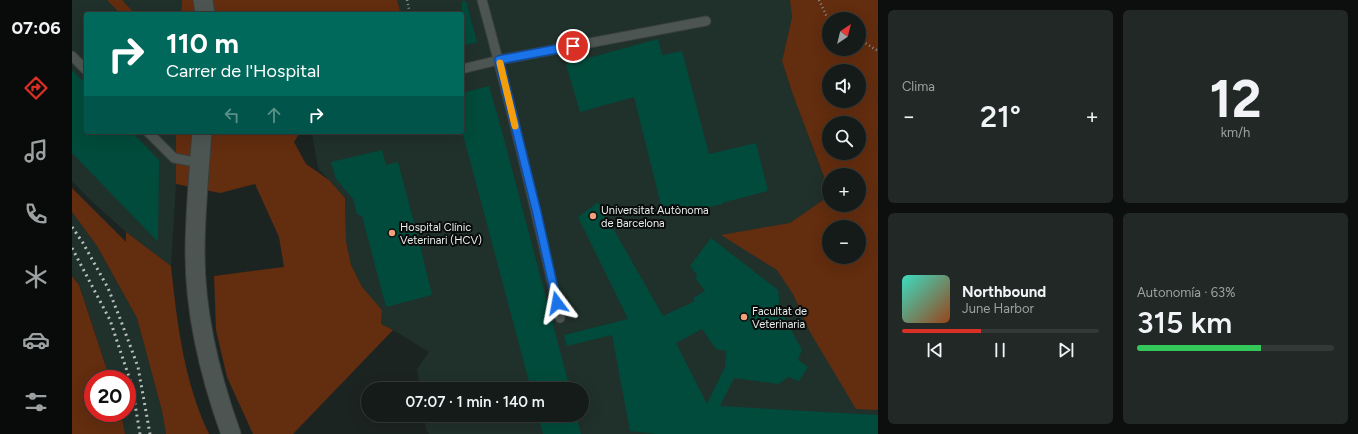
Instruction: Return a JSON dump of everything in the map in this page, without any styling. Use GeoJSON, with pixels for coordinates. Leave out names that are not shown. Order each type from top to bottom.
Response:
{"type":"FeatureCollection","features":[{"type":"Feature","properties":{"kind":"street"},"geometry":{"type":"LineString","coordinates":[[203,0],[205,12]]}},
{"type":"Feature","properties":{"kind":"street"},"geometry":{"type":"LineString","coordinates":[[202,134],[195,253],[198,292],[201,322],[209,361],[221,405],[231,434]]}},
{"type":"Feature","properties":{"kind":"lane"},"geometry":{"type":"LineString","coordinates":[[482,0],[499,60],[537,213],[560,318]]}},
{"type":"Feature","properties":{"kind":"lane"},"geometry":{"type":"LineString","coordinates":[[464,69],[499,60],[706,21]]}},
{"type":"Feature","properties":{"kind":"lane"},"geometry":{"type":"LineString","coordinates":[[72,56],[84,68]]}},
{"type":"Feature","properties":{"kind":"lane"},"geometry":{"type":"LineString","coordinates":[[150,134],[174,158],[200,162]]}},
{"type":"Feature","properties":{"kind":"path"},"geometry":{"type":"LineString","coordinates":[[407,0],[410,12]]}},
{"type":"Feature","properties":{"kind":"path"},"geometry":{"type":"LineString","coordinates":[[819,0],[825,12]]}},
{"type":"Feature","properties":{"kind":"path"},"geometry":{"type":"LineString","coordinates":[[866,43],[878,51]]}},
{"type":"Feature","properties":{"kind":"shaded area"},"geometry":{"type":"Polygon","coordinates":[[[72,0],[182,0],[181,12],[84,12],[84,134],[176,134],[176,184],[171,266],[126,232],[88,198],[72,181],[72,0]]]}},
{"type":"Feature","properties":{"kind":"shaded area"},"geometry":{"type":"Polygon","coordinates":[[[107,0],[122,0],[133,12],[119,12],[107,0]]]}},
{"type":"Feature","properties":{"kind":"shaded area"},"geometry":{"type":"Polygon","coordinates":[[[182,0],[397,0],[400,12],[181,12],[182,0]]]}},
{"type":"Feature","properties":{"kind":"shaded area","name":"Universitat Autònoma de Barcelona"},"geometry":{"type":"Polygon","coordinates":[[[397,0],[790,0],[792,17],[782,61],[793,95],[822,172],[822,212],[829,212],[829,220],[822,220],[822,264],[837,264],[878,301],[878,434],[429,434],[426,429],[425,422],[589,422],[589,382],[419,382],[417,369],[429,352],[381,324],[382,310],[362,288],[351,265],[346,241],[345,198],[318,168],[312,134],[464,134],[464,12],[400,12],[397,0]]]}},
{"type":"Feature","properties":{"kind":"shaded area"},"geometry":{"type":"Polygon","coordinates":[[[790,0],[878,0],[878,410],[856,409],[810,332],[793,294],[777,270],[721,235],[790,223],[822,201],[822,212],[866,212],[866,168],[822,168],[822,172],[793,95],[782,61],[792,17],[790,0]]]}},
{"type":"Feature","properties":{"kind":"shaded area"},"geometry":{"type":"Polygon","coordinates":[[[176,134],[299,134],[294,142],[306,164],[329,180],[345,198],[346,241],[351,265],[362,287],[382,310],[381,324],[393,330],[293,434],[253,434],[227,377],[216,330],[214,276],[284,267],[279,237],[255,184],[220,193],[176,184],[176,134]]]}},
{"type":"Feature","properties":{"kind":"shaded area"},"geometry":{"type":"Polygon","coordinates":[[[72,188],[126,242],[126,232],[171,266],[183,352],[193,394],[209,434],[166,434],[162,411],[137,318],[97,246],[72,212],[72,188]]]}},
{"type":"Feature","properties":{"kind":"shaded area"},"geometry":{"type":"Polygon","coordinates":[[[72,212],[97,246],[137,318],[162,411],[166,434],[125,434],[123,422],[136,422],[136,370],[107,370],[79,285],[72,276],[72,212]]]}},
{"type":"Feature","properties":{"kind":"shaded area"},"geometry":{"type":"Polygon","coordinates":[[[72,276],[79,285],[107,370],[84,370],[84,422],[123,422],[125,434],[72,434],[72,276]]]}},
{"type":"Feature","properties":{"kind":"building"},"geometry":{"type":"Polygon","coordinates":[[[466,1],[477,42],[464,45],[464,12],[462,12],[462,2],[466,1]]]}},
{"type":"Feature","properties":{"kind":"building"},"geometry":{"type":"Polygon","coordinates":[[[658,39],[662,55],[682,51],[709,154],[756,143],[768,191],[722,203],[723,204],[664,217],[634,97],[580,112],[566,64],[658,39]]]}},
{"type":"Feature","properties":{"kind":"building"},"geometry":{"type":"Polygon","coordinates":[[[72,70],[84,82],[84,134],[134,134],[159,160],[158,242],[72,153],[72,70]]]}},
{"type":"Feature","properties":{"kind":"building"},"geometry":{"type":"Polygon","coordinates":[[[489,86],[568,382],[529,382],[464,134],[464,92],[489,86]]]}},
{"type":"Feature","properties":{"kind":"building","name":"Hospital Clínic Veterinari (HCV)"},"geometry":{"type":"Polygon","coordinates":[[[382,150],[386,165],[398,162],[432,295],[386,307],[362,216],[357,214],[353,199],[336,179],[331,162],[382,150]]]}},
{"type":"Feature","properties":{"kind":"building","name":"Facultat de Veterinaria"},"geometry":{"type":"Polygon","coordinates":[[[598,202],[663,316],[695,301],[693,298],[705,291],[696,279],[697,275],[690,266],[711,238],[778,290],[780,309],[802,350],[798,360],[808,367],[799,381],[788,377],[779,384],[734,378],[720,406],[878,415],[878,434],[657,434],[630,431],[612,335],[567,346],[564,335],[628,319],[578,217],[598,202]],[[702,329],[676,343],[707,404],[725,367],[726,351],[716,349],[702,329]]]}},
{"type":"Feature","properties":{"kind":"building"},"geometry":{"type":"Polygon","coordinates":[[[540,422],[578,422],[581,434],[543,434],[540,422]]]}},
{"type":"Feature","properties":{"kind":"railway"},"geometry":{"type":"LineString","coordinates":[[72,227],[83,243],[108,288],[121,321],[138,367],[150,434]]}},
{"type":"Feature","properties":{"kind":"railway"},"geometry":{"type":"LineString","coordinates":[[72,248],[110,320],[132,386],[140,434]]}},
{"type":"Feature","properties":{"kind":"slow traffic"},"geometry":{"type":"LineString","coordinates":[[500,63],[515,126]]}},
{"type":"Feature","properties":{"kind":"place","name":"Universitat Autònoma de Barcelona"},"geometry":{"type":"Point","coordinates":[593,216]}},
{"type":"Feature","properties":{"kind":"place","name":"Hospital Clínic Veterinari (HCV)"},"geometry":{"type":"Point","coordinates":[392,233]}},
{"type":"Feature","properties":{"kind":"place","name":"Facultat de Veterinaria"},"geometry":{"type":"Point","coordinates":[744,317]}},
{"type":"Feature","properties":{"kind":"route"},"geometry":{"type":"LineString","coordinates":[[557,303],[537,213],[499,60],[573,46]]}}]}
